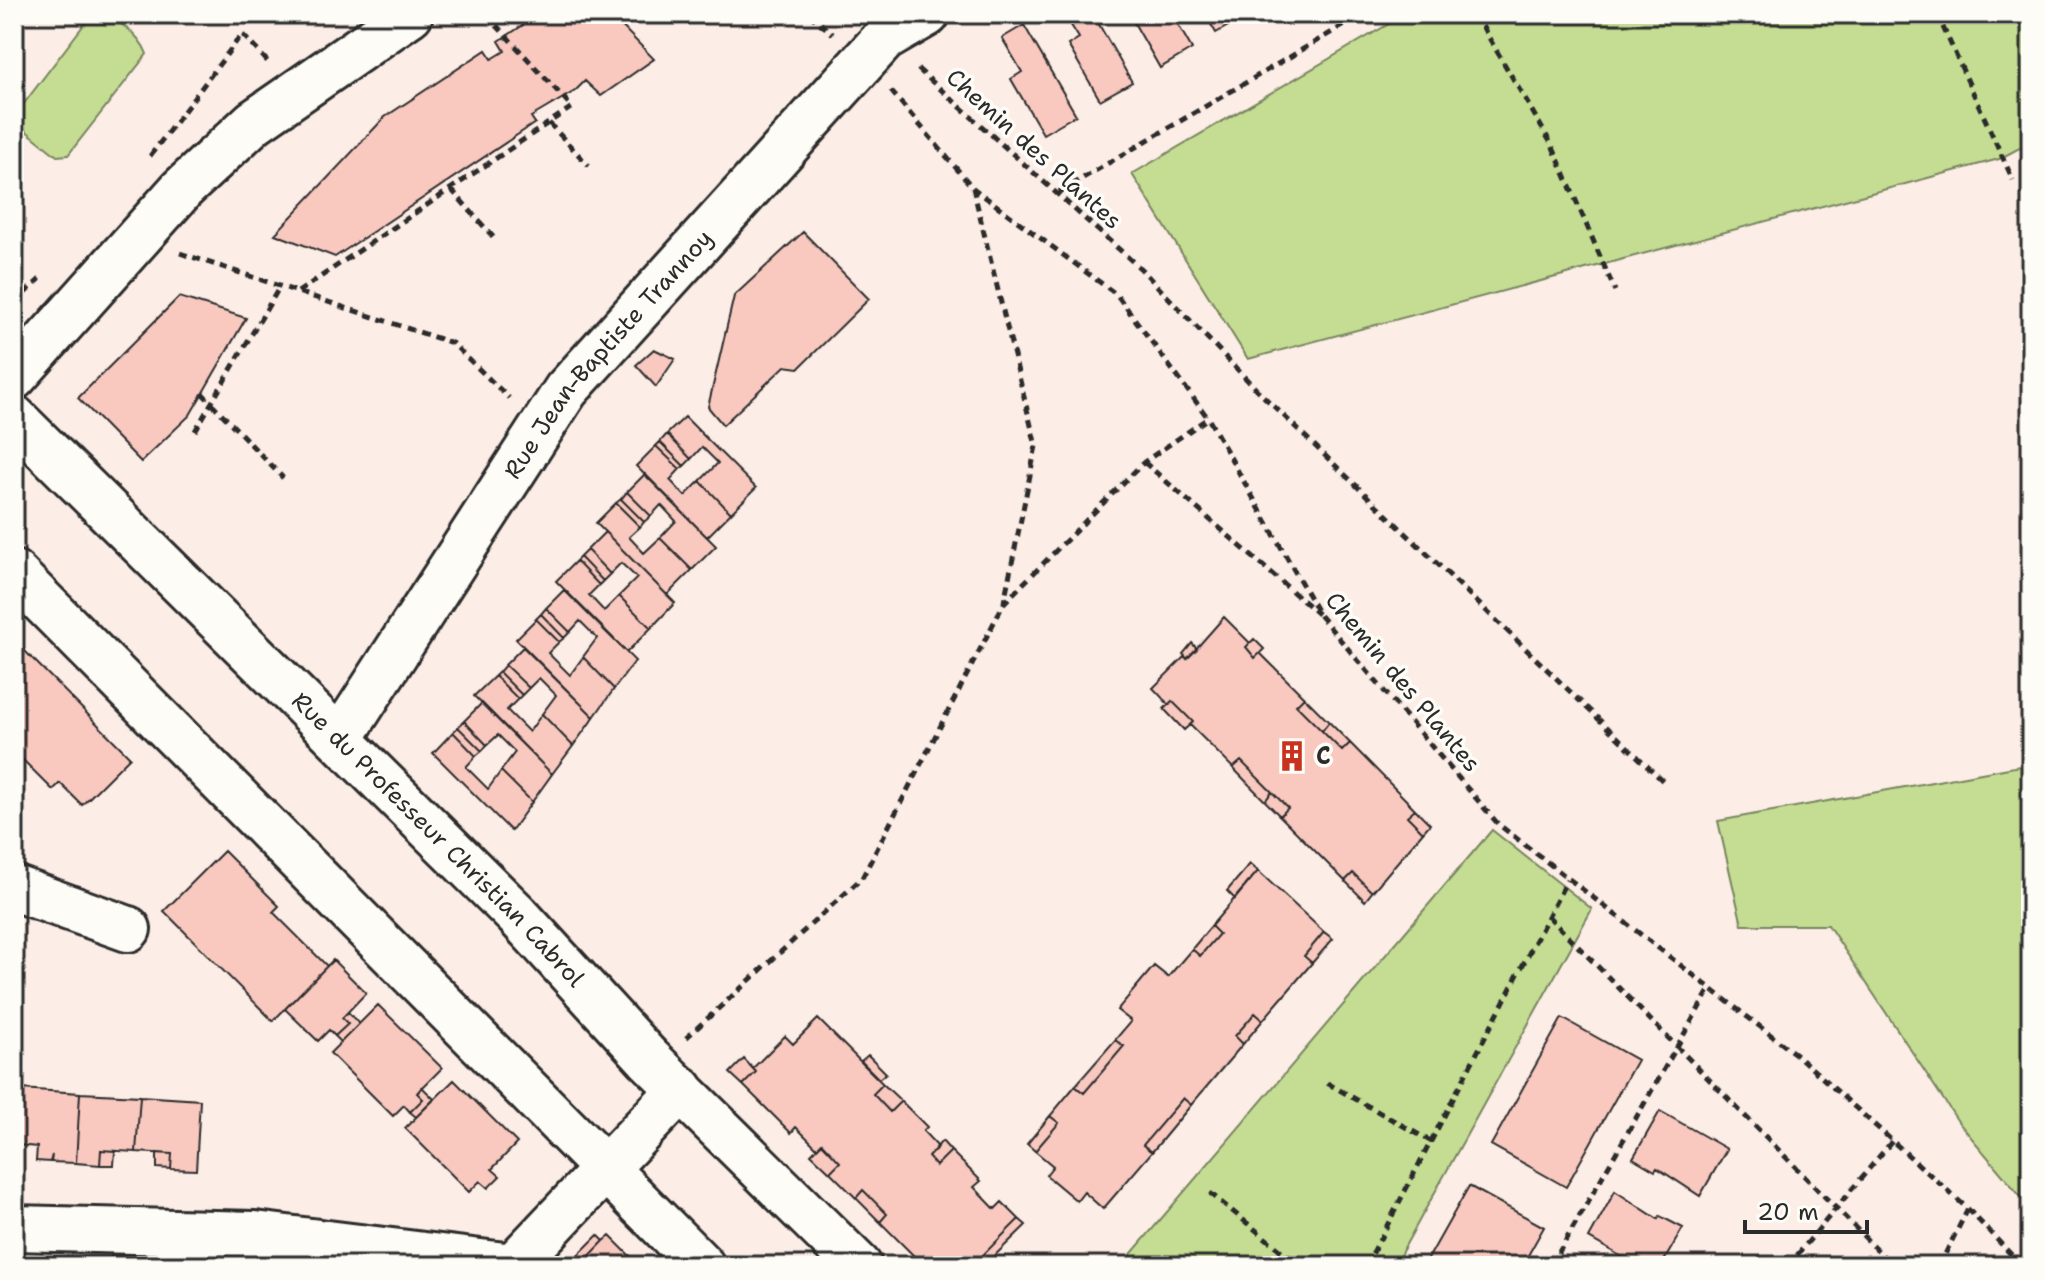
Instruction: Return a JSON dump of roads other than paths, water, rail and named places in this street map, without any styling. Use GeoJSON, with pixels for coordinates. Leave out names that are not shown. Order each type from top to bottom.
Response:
{"type":"FeatureCollection","features":[{"type":"Feature","properties":{"kind":"street"},"geometry":{"type":"LineString","coordinates":[[14,377],[182,189],[254,122],[410,14]]}},
{"type":"Feature","properties":{"kind":"street","name":"Rue Jean-Baptiste Trannoy"},"geometry":{"type":"LineString","coordinates":[[340,739],[566,390],[875,50],[927,14]]}},
{"type":"Feature","properties":{"kind":"street","name":"Rue du Professeur Christian Cabrol"},"geometry":{"type":"LineString","coordinates":[[14,418],[517,915],[670,1079],[859,1266]]}},
{"type":"Feature","properties":{"kind":"street"},"geometry":{"type":"LineString","coordinates":[[14,573],[702,1266]]}},
{"type":"Feature","properties":{"kind":"street"},"geometry":{"type":"LineString","coordinates":[[14,888],[128,929]]}},
{"type":"Feature","properties":{"kind":"street"},"geometry":{"type":"LineString","coordinates":[[14,1228],[255,1234],[513,1266],[607,1170],[646,1122],[670,1079]]}},
{"type":"Feature","properties":{"kind":"place","name":"C"},"geometry":{"type":"Point","coordinates":[1292,756]}}]}
